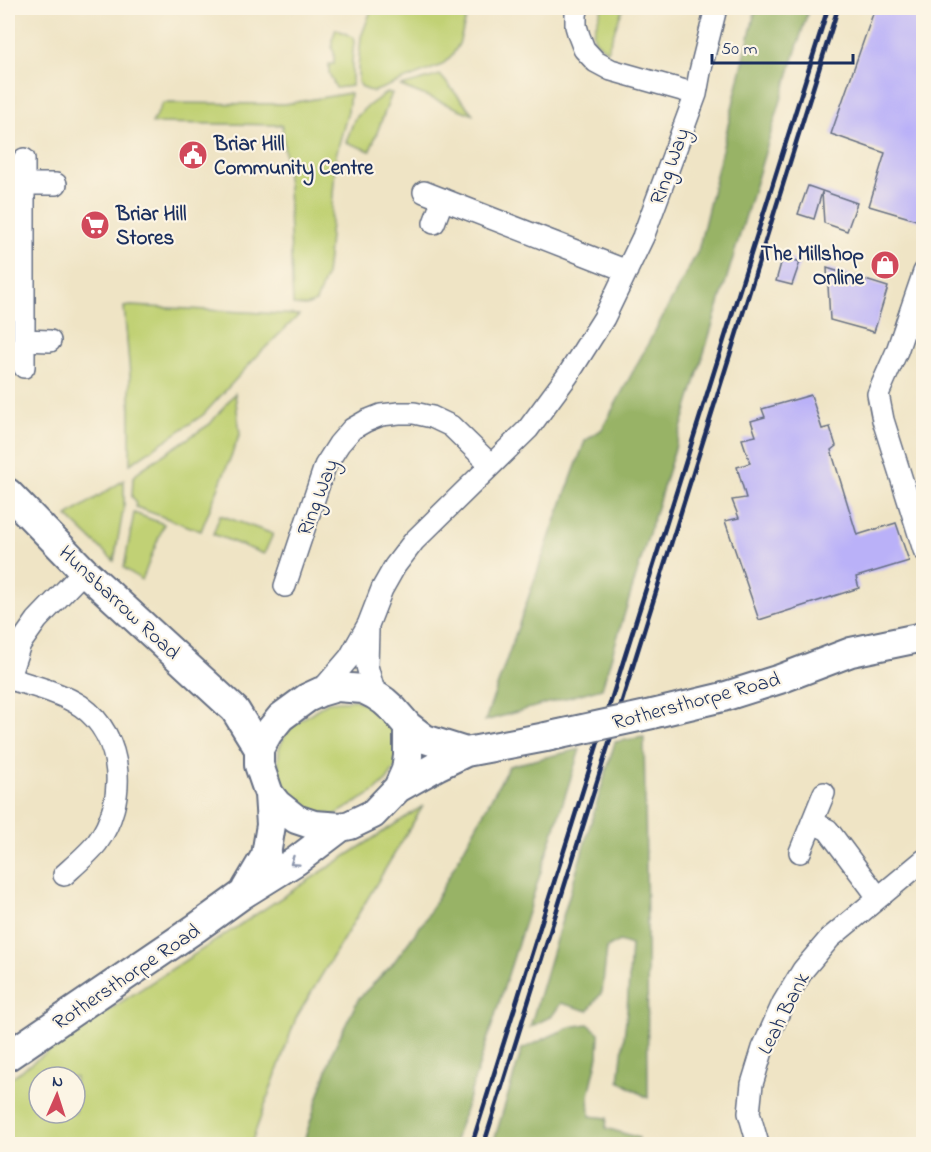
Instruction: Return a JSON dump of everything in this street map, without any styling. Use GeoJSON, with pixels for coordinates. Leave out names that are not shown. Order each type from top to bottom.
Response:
{"type":"FeatureCollection","features":[{"type":"Feature","properties":{"kind":"street"},"geometry":{"type":"LineString","coordinates":[[578,8],[576,26],[579,36],[584,49],[596,62],[611,70],[696,94]]}},
{"type":"Feature","properties":{"kind":"street","name":"Ring Way"},"geometry":{"type":"LineString","coordinates":[[368,625],[382,589],[395,566],[414,541],[528,429],[568,375],[604,318],[643,237],[696,94],[716,8]]}},
{"type":"Feature","properties":{"kind":"street"},"geometry":{"type":"LineString","coordinates":[[24,159],[16,276],[24,340],[24,367]]}},
{"type":"Feature","properties":{"kind":"street"},"geometry":{"type":"LineString","coordinates":[[24,184],[56,184]]}},
{"type":"Feature","properties":{"kind":"street"},"geometry":{"type":"LineString","coordinates":[[434,223],[433,196],[627,271]]}},
{"type":"Feature","properties":{"kind":"street"},"geometry":{"type":"LineString","coordinates":[[924,272],[897,351],[879,394],[883,420],[924,550]]}},
{"type":"Feature","properties":{"kind":"street"},"geometry":{"type":"LineString","coordinates":[[24,340],[50,341]]}},
{"type":"Feature","properties":{"kind":"street","name":"Ring Way"},"geometry":{"type":"LineString","coordinates":[[285,586],[325,466],[352,429],[381,415],[414,413],[432,417],[451,426],[491,465]]}},
{"type":"Feature","properties":{"kind":"street","name":"Hunsbarrow Road"},"geometry":{"type":"LineString","coordinates":[[8,493],[84,571],[235,710],[259,749]]}},
{"type":"Feature","properties":{"kind":"street"},"geometry":{"type":"LineString","coordinates":[[64,875],[97,843],[110,819],[117,796],[118,770],[112,746],[99,723],[82,707],[59,695],[8,679],[20,644],[37,620],[84,571]]}},
{"type":"Feature","properties":{"kind":"street","name":"Rothersthorpe Road"},"geometry":{"type":"LineString","coordinates":[[466,752],[546,737],[723,697],[780,679],[851,651],[923,638],[924,624]]}},
{"type":"Feature","properties":{"kind":"street"},"geometry":{"type":"LineString","coordinates":[[320,692],[350,657],[368,625]]}},
{"type":"Feature","properties":{"kind":"street"},"geometry":{"type":"LineString","coordinates":[[368,625],[367,666],[375,695]]}},
{"type":"Feature","properties":{"kind":"street"},"geometry":{"type":"LineString","coordinates":[[259,749],[281,717],[307,698],[337,687],[363,689],[375,695],[425,739],[466,752]]}},
{"type":"Feature","properties":{"kind":"street"},"geometry":{"type":"LineString","coordinates":[[235,710],[281,717]]}},
{"type":"Feature","properties":{"kind":"street","name":"Rothersthorpe Road"},"geometry":{"type":"LineString","coordinates":[[269,794],[296,819],[314,825],[341,827],[373,814],[398,789],[406,770],[408,726]]}},
{"type":"Feature","properties":{"kind":"street","name":"Rothersthorpe Road"},"geometry":{"type":"LineString","coordinates":[[243,894],[266,855],[271,825],[269,794],[259,765],[259,749]]}},
{"type":"Feature","properties":{"kind":"street"},"geometry":{"type":"LineString","coordinates":[[398,789],[466,752]]}},
{"type":"Feature","properties":{"kind":"street"},"geometry":{"type":"LineString","coordinates":[[800,852],[824,793]]}},
{"type":"Feature","properties":{"kind":"street"},"geometry":{"type":"LineString","coordinates":[[812,822],[828,830],[878,897]]}},
{"type":"Feature","properties":{"kind":"street","name":"Rothersthorpe Road"},"geometry":{"type":"LineString","coordinates":[[8,1056],[243,894],[296,861],[341,827]]}},
{"type":"Feature","properties":{"kind":"street","name":"Leah Bank"},"geometry":{"type":"LineString","coordinates":[[758,1144],[749,1113],[752,1084],[763,1048],[783,1003],[803,970],[830,938],[924,860]]}},
{"type":"Feature","properties":{"kind":"green space"},"geometry":{"type":"Polygon","coordinates":[[[372,8],[469,8],[459,44],[442,65],[373,92],[363,88],[358,82],[361,37],[372,8]]]}},
{"type":"Feature","properties":{"kind":"green space"},"geometry":{"type":"Polygon","coordinates":[[[602,8],[623,8],[607,51],[595,40],[593,33],[602,8]]]}},
{"type":"Feature","properties":{"kind":"green space"},"geometry":{"type":"Polygon","coordinates":[[[756,8],[809,8],[602,688],[485,721],[585,441],[602,429],[698,251],[756,8]]]}},
{"type":"Feature","properties":{"kind":"green space"},"geometry":{"type":"Polygon","coordinates":[[[336,29],[353,37],[352,86],[336,88],[329,73],[329,64],[334,64],[332,40],[336,29]]]}},
{"type":"Feature","properties":{"kind":"green space"},"geometry":{"type":"Polygon","coordinates":[[[440,75],[474,115],[401,86],[440,75]]]}},
{"type":"Feature","properties":{"kind":"green space"},"geometry":{"type":"Polygon","coordinates":[[[350,93],[348,111],[336,155],[326,275],[316,302],[306,306],[293,305],[288,187],[282,125],[152,123],[163,103],[285,104],[350,93]]]}},
{"type":"Feature","properties":{"kind":"green space"},"geometry":{"type":"Polygon","coordinates":[[[386,93],[392,93],[370,151],[346,142],[354,120],[364,109],[386,93]]]}},
{"type":"Feature","properties":{"kind":"green space"},"geometry":{"type":"Polygon","coordinates":[[[124,307],[299,315],[259,354],[203,415],[130,464],[130,375],[124,307]]]}},
{"type":"Feature","properties":{"kind":"green space"},"geometry":{"type":"Polygon","coordinates":[[[235,393],[240,434],[201,531],[136,507],[132,497],[133,478],[140,470],[210,424],[235,393]]]}},
{"type":"Feature","properties":{"kind":"green space"},"geometry":{"type":"Polygon","coordinates":[[[124,480],[124,506],[114,561],[67,516],[124,480]]]}},
{"type":"Feature","properties":{"kind":"green space"},"geometry":{"type":"Polygon","coordinates":[[[134,513],[164,524],[142,580],[124,568],[134,513]]]}},
{"type":"Feature","properties":{"kind":"green space"},"geometry":{"type":"Polygon","coordinates":[[[220,515],[273,534],[264,554],[213,534],[220,515]]]}},
{"type":"Feature","properties":{"kind":"green space"},"geometry":{"type":"Polygon","coordinates":[[[356,700],[372,707],[396,735],[396,767],[387,780],[374,792],[335,815],[311,811],[285,793],[279,782],[279,748],[293,725],[328,702],[356,700]]]}},
{"type":"Feature","properties":{"kind":"green space"},"geometry":{"type":"Polygon","coordinates":[[[644,737],[648,1098],[619,1081],[627,1011],[631,945],[619,941],[607,948],[602,992],[588,1011],[561,1003],[552,1016],[530,1027],[615,742],[644,737]]]}},
{"type":"Feature","properties":{"kind":"green space"},"geometry":{"type":"Polygon","coordinates":[[[580,749],[454,1144],[303,1144],[334,1048],[359,998],[391,966],[425,920],[509,766],[580,749]]]}},
{"type":"Feature","properties":{"kind":"green space"},"geometry":{"type":"Polygon","coordinates":[[[423,806],[296,1018],[251,1144],[8,1144],[8,1080],[27,1066],[27,1125],[87,1125],[87,1065],[29,1065],[84,1026],[423,806]]]}},
{"type":"Feature","properties":{"kind":"green space"},"geometry":{"type":"Polygon","coordinates":[[[588,1024],[599,1033],[598,1056],[589,1095],[590,1116],[607,1118],[606,1128],[639,1138],[637,1144],[493,1144],[522,1049],[570,1027],[588,1024]]]}},
{"type":"Feature","properties":{"kind":"building"},"geometry":{"type":"Polygon","coordinates":[[[875,8],[924,8],[924,209],[920,221],[869,206],[885,153],[831,134],[875,8]]]}},
{"type":"Feature","properties":{"kind":"building"},"geometry":{"type":"Polygon","coordinates":[[[808,186],[857,203],[847,231],[824,223],[822,192],[814,219],[798,214],[808,186]]]}},
{"type":"Feature","properties":{"kind":"building"},"geometry":{"type":"Polygon","coordinates":[[[783,256],[800,262],[792,285],[776,281],[783,256]]]}},
{"type":"Feature","properties":{"kind":"building"},"geometry":{"type":"Polygon","coordinates":[[[827,268],[888,287],[874,332],[830,320],[827,268]]]}},
{"type":"Feature","properties":{"kind":"building"},"geometry":{"type":"Polygon","coordinates":[[[811,395],[822,429],[830,427],[836,446],[831,450],[857,535],[896,523],[909,561],[856,577],[859,588],[759,620],[725,521],[739,518],[732,500],[746,498],[737,467],[750,463],[742,439],[756,436],[751,421],[765,417],[762,409],[811,395]]]}},
{"type":"Feature","properties":{"kind":"railway"},"geometry":{"type":"LineString","coordinates":[[472,1144],[828,8]]}},
{"type":"Feature","properties":{"kind":"railway"},"geometry":{"type":"LineString","coordinates":[[484,1144],[838,8]]}},
{"type":"Feature","properties":{"kind":"place","name":"Briar Hill Community Centre"},"geometry":{"type":"Point","coordinates":[193,155]}},
{"type":"Feature","properties":{"kind":"place","name":"Briar Hill Stores"},"geometry":{"type":"Point","coordinates":[95,225]}},
{"type":"Feature","properties":{"kind":"place","name":"The Millshop Online"},"geometry":{"type":"Point","coordinates":[885,265]}}]}
